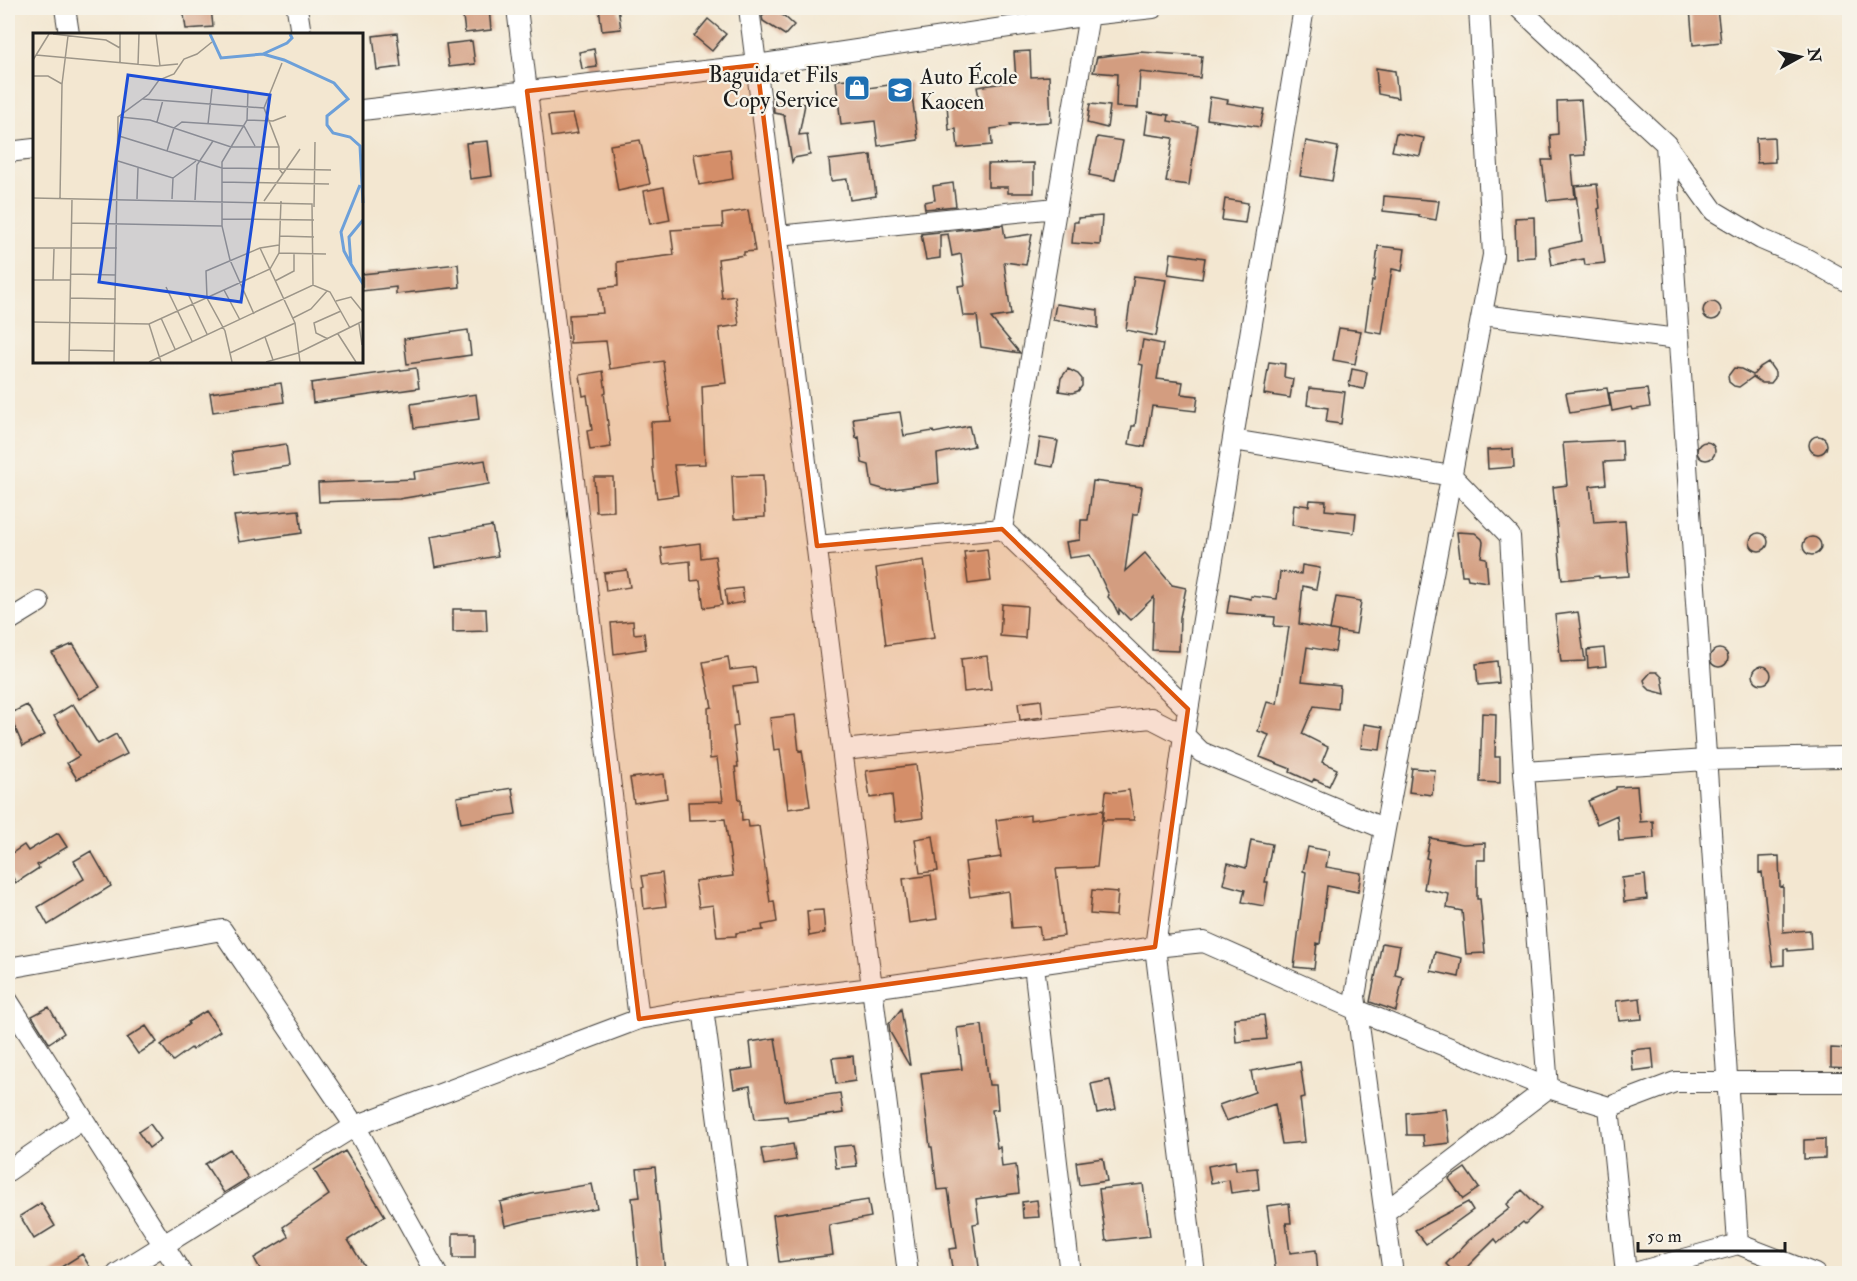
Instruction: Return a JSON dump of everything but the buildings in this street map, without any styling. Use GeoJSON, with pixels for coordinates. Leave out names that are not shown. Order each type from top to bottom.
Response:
{"type":"FeatureCollection","features":[{"type":"Feature","properties":{"kind":"street"},"geometry":{"type":"LineString","coordinates":[[65,8],[69,33]]}},
{"type":"Feature","properties":{"kind":"street"},"geometry":{"type":"LineString","coordinates":[[297,8],[301,33]]}},
{"type":"Feature","properties":{"kind":"street"},"geometry":{"type":"LineString","coordinates":[[517,8],[639,1019]]}},
{"type":"Feature","properties":{"kind":"street"},"geometry":{"type":"LineString","coordinates":[[749,8],[908,1274]]}},
{"type":"Feature","properties":{"kind":"street"},"geometry":{"type":"LineString","coordinates":[[363,110],[757,65],[1089,15],[1153,8]]}},
{"type":"Feature","properties":{"kind":"street"},"geometry":{"type":"LineString","coordinates":[[1195,1274],[1155,947],[1188,709],[1304,8]]}},
{"type":"Feature","properties":{"kind":"street"},"geometry":{"type":"LineString","coordinates":[[1393,1274],[1355,996],[1493,255],[1479,8]]}},
{"type":"Feature","properties":{"kind":"street"},"geometry":{"type":"LineString","coordinates":[[1519,8],[1666,144],[1714,211],[1761,239],[1805,258],[1850,283]]}},
{"type":"Feature","properties":{"kind":"street"},"geometry":{"type":"LineString","coordinates":[[1002,530],[1089,15]]}},
{"type":"Feature","properties":{"kind":"street"},"geometry":{"type":"LineString","coordinates":[[1666,144],[1738,1244]]}},
{"type":"Feature","properties":{"kind":"street"},"geometry":{"type":"LineString","coordinates":[[8,152],[33,149]]}},
{"type":"Feature","properties":{"kind":"street"},"geometry":{"type":"LineString","coordinates":[[778,236],[1056,208]]}},
{"type":"Feature","properties":{"kind":"street"},"geometry":{"type":"LineString","coordinates":[[1482,315],[1678,339]]}},
{"type":"Feature","properties":{"kind":"street"},"geometry":{"type":"LineString","coordinates":[[1233,440],[1452,476],[1510,536],[1524,772],[1548,1088]]}},
{"type":"Feature","properties":{"kind":"street"},"geometry":{"type":"LineString","coordinates":[[817,546],[1002,530],[1188,709]]}},
{"type":"Feature","properties":{"kind":"street"},"geometry":{"type":"LineString","coordinates":[[8,621],[39,602]]}},
{"type":"Feature","properties":{"kind":"street"},"geometry":{"type":"LineString","coordinates":[[843,750],[1151,718],[1184,735],[1201,752],[1385,829]]}},
{"type":"Feature","properties":{"kind":"street"},"geometry":{"type":"LineString","coordinates":[[1524,772],[1706,760],[1842,757]]}},
{"type":"Feature","properties":{"kind":"street"},"geometry":{"type":"LineString","coordinates":[[8,968],[222,930],[355,1126],[438,1274]]}},
{"type":"Feature","properties":{"kind":"street"},"geometry":{"type":"LineString","coordinates":[[117,1274],[355,1126],[639,1019],[704,1008],[872,988],[1155,947],[1204,942],[1357,1010],[1548,1088],[1609,1107],[1675,1082],[1850,1082]]}},
{"type":"Feature","properties":{"kind":"street"},"geometry":{"type":"LineString","coordinates":[[1034,965],[1070,1274]]}},
{"type":"Feature","properties":{"kind":"street"},"geometry":{"type":"LineString","coordinates":[[8,1001],[182,1274]]}},
{"type":"Feature","properties":{"kind":"street"},"geometry":{"type":"LineString","coordinates":[[704,1008],[738,1274]]}},
{"type":"Feature","properties":{"kind":"street"},"geometry":{"type":"LineString","coordinates":[[1384,1212],[1548,1088]]}},
{"type":"Feature","properties":{"kind":"street"},"geometry":{"type":"LineString","coordinates":[[1609,1107],[1626,1274]]}},
{"type":"Feature","properties":{"kind":"street"},"geometry":{"type":"LineString","coordinates":[[8,1171],[83,1119]]}},
{"type":"Feature","properties":{"kind":"street"},"geometry":{"type":"LineString","coordinates":[[1631,1274],[1738,1244],[1815,1274]]}},
{"type":"Feature","properties":{"kind":"highlighted area"},"geometry":{"type":"Polygon","coordinates":[[[757,65],[817,546],[1002,529],[1188,709],[1155,947],[639,1019],[527,91],[757,65]]]}},
{"type":"Feature","properties":{"kind":"place","name":"Baguida et Fils Copy Service"},"geometry":{"type":"Point","coordinates":[857,88]}},
{"type":"Feature","properties":{"kind":"place","name":"Auto École Kaocen"},"geometry":{"type":"Point","coordinates":[900,90]}}]}
